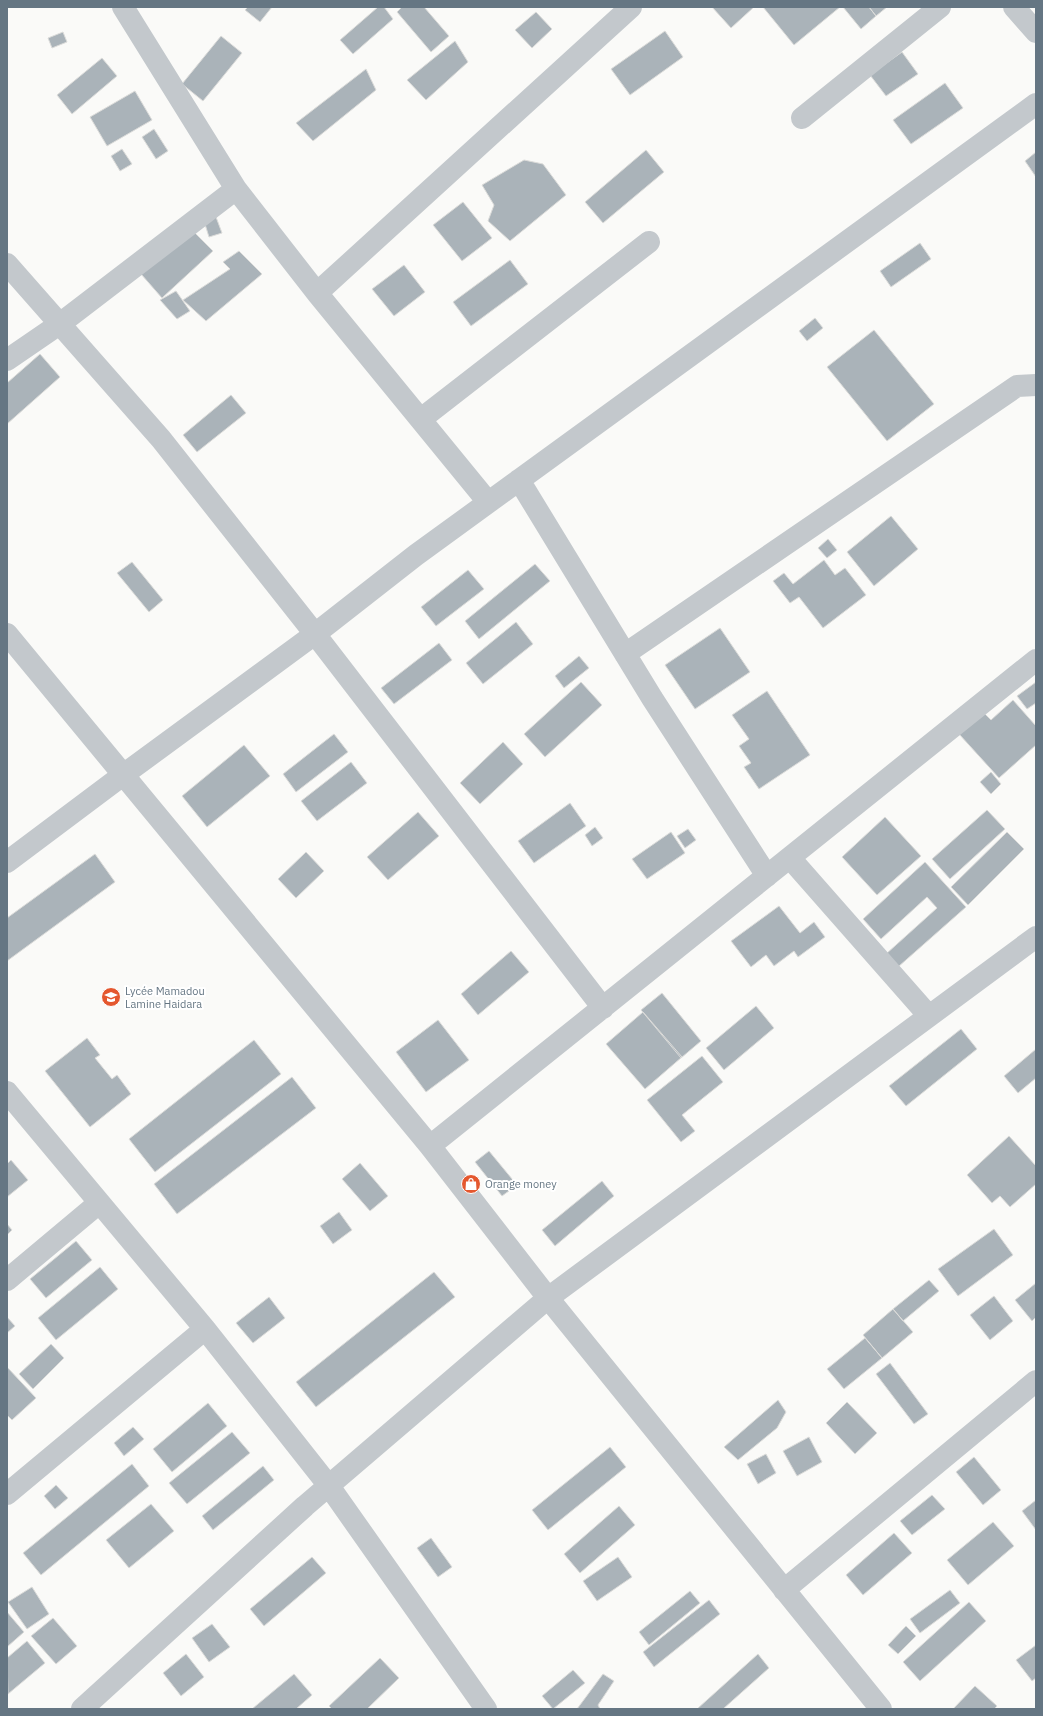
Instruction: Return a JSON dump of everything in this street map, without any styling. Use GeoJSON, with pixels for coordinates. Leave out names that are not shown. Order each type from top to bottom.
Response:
{"type":"FeatureCollection","features":[{"type":"Feature","properties":{"kind":"street"},"geometry":{"type":"LineString","coordinates":[[123,7],[236,189],[317,293],[488,502]]}},
{"type":"Feature","properties":{"kind":"street"},"geometry":{"type":"LineString","coordinates":[[317,293],[631,7]]}},
{"type":"Feature","properties":{"kind":"street"},"geometry":{"type":"LineString","coordinates":[[802,118],[940,7]]}},
{"type":"Feature","properties":{"kind":"street"},"geometry":{"type":"LineString","coordinates":[[1014,7],[1036,32]]}},
{"type":"Feature","properties":{"kind":"street"},"geometry":{"type":"LineString","coordinates":[[7,862],[122,775],[315,634],[416,555],[1036,104]]}},
{"type":"Feature","properties":{"kind":"street"},"geometry":{"type":"LineString","coordinates":[[7,360],[61,323],[236,189]]}},
{"type":"Feature","properties":{"kind":"street"},"geometry":{"type":"LineString","coordinates":[[421,420],[649,242]]}},
{"type":"Feature","properties":{"kind":"street"},"geometry":{"type":"LineString","coordinates":[[7,264],[61,323],[161,439],[315,634],[603,1008]]}},
{"type":"Feature","properties":{"kind":"street"},"geometry":{"type":"LineString","coordinates":[[625,654],[1018,386],[1036,385]]}},
{"type":"Feature","properties":{"kind":"street"},"geometry":{"type":"LineString","coordinates":[[519,480],[652,698],[767,876]]}},
{"type":"Feature","properties":{"kind":"street"},"geometry":{"type":"LineString","coordinates":[[7,634],[430,1146],[548,1298],[881,1709]]}},
{"type":"Feature","properties":{"kind":"street"},"geometry":{"type":"LineString","coordinates":[[430,1146],[1036,660]]}},
{"type":"Feature","properties":{"kind":"street"},"geometry":{"type":"LineString","coordinates":[[790,858],[929,1016]]}},
{"type":"Feature","properties":{"kind":"street"},"geometry":{"type":"LineString","coordinates":[[82,1709],[305,1506],[548,1298],[1036,938]]}},
{"type":"Feature","properties":{"kind":"street"},"geometry":{"type":"LineString","coordinates":[[7,1092],[205,1329],[329,1486],[486,1709]]}},
{"type":"Feature","properties":{"kind":"street"},"geometry":{"type":"LineString","coordinates":[[7,1280],[99,1203]]}},
{"type":"Feature","properties":{"kind":"street"},"geometry":{"type":"LineString","coordinates":[[7,1494],[205,1329]]}},
{"type":"Feature","properties":{"kind":"street"},"geometry":{"type":"LineString","coordinates":[[784,1590],[1036,1381]]}},
{"type":"Feature","properties":{"kind":"building"},"geometry":{"type":"Polygon","coordinates":[[[248,7],[272,7],[260,22],[245,10],[248,7]]]}},
{"type":"Feature","properties":{"kind":"building"},"geometry":{"type":"Polygon","coordinates":[[[378,7],[384,7],[393,19],[353,54],[340,40],[378,7]]]}},
{"type":"Feature","properties":{"kind":"building"},"geometry":{"type":"Polygon","coordinates":[[[402,7],[424,7],[449,36],[431,52],[397,12],[402,7]]]}},
{"type":"Feature","properties":{"kind":"building"},"geometry":{"type":"Polygon","coordinates":[[[712,7],[754,7],[731,28],[712,7]]]}},
{"type":"Feature","properties":{"kind":"building"},"geometry":{"type":"Polygon","coordinates":[[[763,7],[840,7],[794,45],[763,7]]]}},
{"type":"Feature","properties":{"kind":"building"},"geometry":{"type":"Polygon","coordinates":[[[843,7],[869,7],[876,16],[861,29],[843,7]]]}},
{"type":"Feature","properties":{"kind":"building"},"geometry":{"type":"Polygon","coordinates":[[[869,7],[887,7],[876,16],[869,7]]]}},
{"type":"Feature","properties":{"kind":"building"},"geometry":{"type":"Polygon","coordinates":[[[536,12],[552,29],[532,48],[515,30],[536,12]]]}},
{"type":"Feature","properties":{"kind":"building"},"geometry":{"type":"Polygon","coordinates":[[[665,31],[683,57],[630,95],[611,69],[665,31]]]}},
{"type":"Feature","properties":{"kind":"building"},"geometry":{"type":"Polygon","coordinates":[[[63,32],[67,42],[52,48],[48,38],[63,32]]]}},
{"type":"Feature","properties":{"kind":"building"},"geometry":{"type":"Polygon","coordinates":[[[221,36],[242,53],[203,101],[182,84],[221,36]]]}},
{"type":"Feature","properties":{"kind":"building"},"geometry":{"type":"Polygon","coordinates":[[[455,41],[468,62],[426,100],[407,80],[455,41]]]}},
{"type":"Feature","properties":{"kind":"building"},"geometry":{"type":"Polygon","coordinates":[[[902,52],[918,74],[886,96],[870,75],[902,52]]]}},
{"type":"Feature","properties":{"kind":"building"},"geometry":{"type":"Polygon","coordinates":[[[102,58],[117,76],[72,114],[57,95],[102,58]]]}},
{"type":"Feature","properties":{"kind":"building"},"geometry":{"type":"Polygon","coordinates":[[[366,69],[376,90],[313,141],[296,123],[366,69]]]}},
{"type":"Feature","properties":{"kind":"building"},"geometry":{"type":"Polygon","coordinates":[[[945,83],[963,108],[911,144],[893,120],[945,83]]]}},
{"type":"Feature","properties":{"kind":"building"},"geometry":{"type":"Polygon","coordinates":[[[135,91],[152,120],[107,146],[90,117],[135,91]]]}},
{"type":"Feature","properties":{"kind":"building"},"geometry":{"type":"Polygon","coordinates":[[[154,129],[168,151],[156,159],[142,137],[154,129]]]}},
{"type":"Feature","properties":{"kind":"building"},"geometry":{"type":"Polygon","coordinates":[[[122,149],[132,164],[120,171],[111,156],[122,149]]]}},
{"type":"Feature","properties":{"kind":"building"},"geometry":{"type":"Polygon","coordinates":[[[646,150],[664,172],[603,223],[585,202],[646,150]]]}},
{"type":"Feature","properties":{"kind":"building"},"geometry":{"type":"Polygon","coordinates":[[[1036,152],[1036,177],[1025,161],[1036,152]]]}},
{"type":"Feature","properties":{"kind":"building"},"geometry":{"type":"Polygon","coordinates":[[[524,160],[543,164],[566,195],[510,241],[488,221],[494,205],[482,185],[524,160]]]}},
{"type":"Feature","properties":{"kind":"building"},"geometry":{"type":"Polygon","coordinates":[[[463,202],[492,238],[462,261],[433,225],[463,202]]]}},
{"type":"Feature","properties":{"kind":"building"},"geometry":{"type":"Polygon","coordinates":[[[216,217],[222,233],[209,237],[204,221],[216,217]]]}},
{"type":"Feature","properties":{"kind":"building"},"geometry":{"type":"Polygon","coordinates":[[[192,230],[213,251],[162,298],[141,274],[192,230]]]}},
{"type":"Feature","properties":{"kind":"building"},"geometry":{"type":"Polygon","coordinates":[[[920,243],[931,259],[891,287],[880,271],[920,243]]]}},
{"type":"Feature","properties":{"kind":"building"},"geometry":{"type":"Polygon","coordinates":[[[239,251],[262,274],[206,321],[183,300],[230,269],[223,262],[239,251]]]}},
{"type":"Feature","properties":{"kind":"building"},"geometry":{"type":"Polygon","coordinates":[[[510,260],[528,284],[471,326],[453,302],[510,260]]]}},
{"type":"Feature","properties":{"kind":"building"},"geometry":{"type":"Polygon","coordinates":[[[404,265],[425,292],[394,316],[372,289],[404,265]]]}},
{"type":"Feature","properties":{"kind":"building"},"geometry":{"type":"Polygon","coordinates":[[[176,291],[190,311],[177,319],[160,300],[176,291]]]}},
{"type":"Feature","properties":{"kind":"building"},"geometry":{"type":"Polygon","coordinates":[[[815,318],[823,328],[807,341],[799,331],[815,318]]]}},
{"type":"Feature","properties":{"kind":"building"},"geometry":{"type":"Polygon","coordinates":[[[874,330],[934,404],[887,441],[827,367],[874,330]]]}},
{"type":"Feature","properties":{"kind":"building"},"geometry":{"type":"Polygon","coordinates":[[[40,354],[60,377],[7,424],[7,383],[40,354]]]}},
{"type":"Feature","properties":{"kind":"building"},"geometry":{"type":"Polygon","coordinates":[[[231,395],[246,413],[197,452],[183,435],[231,395]]]}},
{"type":"Feature","properties":{"kind":"building"},"geometry":{"type":"Polygon","coordinates":[[[891,516],[918,549],[874,586],[847,552],[891,516]]]}},
{"type":"Feature","properties":{"kind":"building"},"geometry":{"type":"Polygon","coordinates":[[[828,539],[837,550],[827,558],[818,548],[828,539]]]}},
{"type":"Feature","properties":{"kind":"building"},"geometry":{"type":"Polygon","coordinates":[[[824,560],[835,575],[845,568],[866,595],[823,628],[799,597],[790,603],[773,581],[784,573],[793,584],[824,560]]]}},
{"type":"Feature","properties":{"kind":"building"},"geometry":{"type":"Polygon","coordinates":[[[132,562],[163,600],[149,612],[117,573],[132,562]]]}},
{"type":"Feature","properties":{"kind":"building"},"geometry":{"type":"Polygon","coordinates":[[[535,564],[550,581],[479,639],[465,621],[535,564]]]}},
{"type":"Feature","properties":{"kind":"building"},"geometry":{"type":"Polygon","coordinates":[[[468,570],[484,589],[436,626],[421,607],[468,570]]]}},
{"type":"Feature","properties":{"kind":"building"},"geometry":{"type":"Polygon","coordinates":[[[516,622],[533,644],[483,684],[466,663],[516,622]]]}},
{"type":"Feature","properties":{"kind":"building"},"geometry":{"type":"Polygon","coordinates":[[[720,628],[750,672],[695,709],[665,665],[720,628]]]}},
{"type":"Feature","properties":{"kind":"building"},"geometry":{"type":"Polygon","coordinates":[[[439,643],[452,660],[394,704],[381,688],[439,643]]]}},
{"type":"Feature","properties":{"kind":"building"},"geometry":{"type":"Polygon","coordinates":[[[579,656],[589,668],[564,688],[555,676],[579,656]]]}},
{"type":"Feature","properties":{"kind":"building"},"geometry":{"type":"Polygon","coordinates":[[[581,682],[602,705],[545,757],[524,734],[581,682]]]}},
{"type":"Feature","properties":{"kind":"building"},"geometry":{"type":"Polygon","coordinates":[[[1036,682],[1036,703],[1027,709],[1017,696],[1036,682]]]}},
{"type":"Feature","properties":{"kind":"building"},"geometry":{"type":"Polygon","coordinates":[[[767,691],[810,755],[759,789],[744,767],[751,763],[739,746],[749,739],[732,715],[767,691]]]}},
{"type":"Feature","properties":{"kind":"building"},"geometry":{"type":"Polygon","coordinates":[[[1013,700],[1036,726],[1036,745],[999,778],[959,734],[983,712],[991,720],[1013,700]]]}},
{"type":"Feature","properties":{"kind":"building"},"geometry":{"type":"Polygon","coordinates":[[[334,734],[348,752],[296,792],[283,774],[334,734]]]}},
{"type":"Feature","properties":{"kind":"building"},"geometry":{"type":"Polygon","coordinates":[[[503,742],[523,764],[480,804],[460,783],[503,742]]]}},
{"type":"Feature","properties":{"kind":"building"},"geometry":{"type":"Polygon","coordinates":[[[244,745],[270,776],[207,827],[182,796],[244,745]]]}},
{"type":"Feature","properties":{"kind":"building"},"geometry":{"type":"Polygon","coordinates":[[[351,762],[367,783],[317,821],[301,801],[351,762]]]}},
{"type":"Feature","properties":{"kind":"building"},"geometry":{"type":"Polygon","coordinates":[[[991,772],[1001,784],[991,794],[980,782],[991,772]]]}},
{"type":"Feature","properties":{"kind":"building"},"geometry":{"type":"Polygon","coordinates":[[[570,803],[586,826],[534,863],[518,841],[570,803]]]}},
{"type":"Feature","properties":{"kind":"building"},"geometry":{"type":"Polygon","coordinates":[[[987,810],[1005,829],[950,879],[932,859],[987,810]]]}},
{"type":"Feature","properties":{"kind":"building"},"geometry":{"type":"Polygon","coordinates":[[[418,812],[439,836],[388,880],[367,857],[418,812]]]}},
{"type":"Feature","properties":{"kind":"building"},"geometry":{"type":"Polygon","coordinates":[[[885,817],[921,856],[877,895],[842,857],[885,817]]]}},
{"type":"Feature","properties":{"kind":"building"},"geometry":{"type":"Polygon","coordinates":[[[595,827],[603,838],[592,846],[585,835],[595,827]]]}},
{"type":"Feature","properties":{"kind":"building"},"geometry":{"type":"Polygon","coordinates":[[[688,829],[696,840],[685,848],[677,836],[688,829]]]}},
{"type":"Feature","properties":{"kind":"building"},"geometry":{"type":"Polygon","coordinates":[[[671,832],[685,853],[647,879],[632,859],[671,832]]]}},
{"type":"Feature","properties":{"kind":"building"},"geometry":{"type":"Polygon","coordinates":[[[1007,832],[1024,849],[968,905],[951,887],[1007,832]]]}},
{"type":"Feature","properties":{"kind":"building"},"geometry":{"type":"Polygon","coordinates":[[[306,852],[324,871],[296,898],[278,879],[306,852]]]}},
{"type":"Feature","properties":{"kind":"building"},"geometry":{"type":"Polygon","coordinates":[[[95,854],[115,882],[7,961],[7,918],[95,854]]]}},
{"type":"Feature","properties":{"kind":"building"},"geometry":{"type":"Polygon","coordinates":[[[925,862],[966,907],[898,967],[886,954],[937,908],[927,897],[881,939],[863,919],[925,862]]]}},
{"type":"Feature","properties":{"kind":"building"},"geometry":{"type":"Polygon","coordinates":[[[779,906],[800,933],[814,922],[825,937],[798,957],[794,951],[774,966],[766,955],[751,967],[731,941],[779,906]]]}},
{"type":"Feature","properties":{"kind":"building"},"geometry":{"type":"Polygon","coordinates":[[[511,951],[529,972],[478,1015],[461,994],[511,951]]]}},
{"type":"Feature","properties":{"kind":"building"},"geometry":{"type":"Polygon","coordinates":[[[662,993],[701,1041],[681,1058],[641,1010],[662,993]]]}},
{"type":"Feature","properties":{"kind":"building"},"geometry":{"type":"Polygon","coordinates":[[[756,1006],[774,1028],[724,1070],[706,1048],[756,1006]]]}},
{"type":"Feature","properties":{"kind":"building"},"geometry":{"type":"Polygon","coordinates":[[[643,1012],[682,1057],[645,1089],[606,1044],[643,1012]]]}},
{"type":"Feature","properties":{"kind":"building"},"geometry":{"type":"Polygon","coordinates":[[[438,1020],[469,1060],[426,1092],[396,1052],[438,1020]]]}},
{"type":"Feature","properties":{"kind":"building"},"geometry":{"type":"Polygon","coordinates":[[[961,1029],[977,1049],[906,1106],[889,1086],[961,1029]]]}},
{"type":"Feature","properties":{"kind":"building"},"geometry":{"type":"Polygon","coordinates":[[[87,1038],[100,1055],[95,1058],[112,1079],[117,1075],[131,1094],[90,1127],[45,1071],[87,1038]]]}},
{"type":"Feature","properties":{"kind":"building"},"geometry":{"type":"Polygon","coordinates":[[[254,1040],[281,1074],[155,1172],[129,1139],[254,1040]]]}},
{"type":"Feature","properties":{"kind":"building"},"geometry":{"type":"Polygon","coordinates":[[[1036,1049],[1036,1078],[1018,1093],[1004,1076],[1036,1049]]]}},
{"type":"Feature","properties":{"kind":"building"},"geometry":{"type":"Polygon","coordinates":[[[702,1056],[723,1082],[682,1115],[695,1131],[681,1142],[647,1100],[702,1056]]]}},
{"type":"Feature","properties":{"kind":"building"},"geometry":{"type":"Polygon","coordinates":[[[292,1077],[316,1108],[177,1214],[154,1184],[292,1077]]]}},
{"type":"Feature","properties":{"kind":"building"},"geometry":{"type":"Polygon","coordinates":[[[1009,1136],[1036,1166],[1036,1184],[1010,1207],[1000,1196],[992,1203],[967,1175],[1009,1136]]]}},
{"type":"Feature","properties":{"kind":"building"},"geometry":{"type":"Polygon","coordinates":[[[489,1151],[517,1185],[502,1196],[475,1162],[489,1151]]]}},
{"type":"Feature","properties":{"kind":"building"},"geometry":{"type":"Polygon","coordinates":[[[11,1160],[28,1180],[7,1197],[7,1164],[11,1160]]]}},
{"type":"Feature","properties":{"kind":"building"},"geometry":{"type":"Polygon","coordinates":[[[360,1163],[388,1196],[370,1211],[342,1179],[360,1163]]]}},
{"type":"Feature","properties":{"kind":"building"},"geometry":{"type":"Polygon","coordinates":[[[602,1181],[614,1196],[555,1246],[542,1230],[602,1181]]]}},
{"type":"Feature","properties":{"kind":"building"},"geometry":{"type":"Polygon","coordinates":[[[339,1212],[352,1230],[333,1244],[320,1226],[339,1212]]]}},
{"type":"Feature","properties":{"kind":"building"},"geometry":{"type":"Polygon","coordinates":[[[7,1224],[12,1230],[7,1235],[7,1224]]]}},
{"type":"Feature","properties":{"kind":"building"},"geometry":{"type":"Polygon","coordinates":[[[994,1229],[1013,1255],[958,1296],[938,1269],[994,1229]]]}},
{"type":"Feature","properties":{"kind":"building"},"geometry":{"type":"Polygon","coordinates":[[[76,1241],[92,1260],[46,1298],[30,1279],[76,1241]]]}},
{"type":"Feature","properties":{"kind":"building"},"geometry":{"type":"Polygon","coordinates":[[[100,1267],[118,1289],[56,1340],[38,1318],[100,1267]]]}},
{"type":"Feature","properties":{"kind":"building"},"geometry":{"type":"Polygon","coordinates":[[[434,1272],[455,1297],[316,1407],[296,1382],[434,1272]]]}},
{"type":"Feature","properties":{"kind":"building"},"geometry":{"type":"Polygon","coordinates":[[[929,1280],[939,1291],[903,1321],[893,1309],[929,1280]]]}},
{"type":"Feature","properties":{"kind":"building"},"geometry":{"type":"Polygon","coordinates":[[[1036,1283],[1036,1317],[1032,1321],[1015,1300],[1036,1283]]]}},
{"type":"Feature","properties":{"kind":"building"},"geometry":{"type":"Polygon","coordinates":[[[994,1296],[1013,1321],[990,1340],[970,1315],[994,1296]]]}},
{"type":"Feature","properties":{"kind":"building"},"geometry":{"type":"Polygon","coordinates":[[[269,1297],[285,1318],[253,1343],[236,1323],[269,1297]]]}},
{"type":"Feature","properties":{"kind":"building"},"geometry":{"type":"Polygon","coordinates":[[[893,1309],[913,1332],[882,1358],[863,1335],[893,1309]]]}},
{"type":"Feature","properties":{"kind":"building"},"geometry":{"type":"Polygon","coordinates":[[[7,1317],[15,1326],[7,1333],[7,1317]]]}},
{"type":"Feature","properties":{"kind":"building"},"geometry":{"type":"Polygon","coordinates":[[[865,1338],[882,1358],[844,1389],[827,1369],[865,1338]]]}},
{"type":"Feature","properties":{"kind":"building"},"geometry":{"type":"Polygon","coordinates":[[[51,1344],[64,1358],[33,1389],[19,1374],[51,1344]]]}},
{"type":"Feature","properties":{"kind":"building"},"geometry":{"type":"Polygon","coordinates":[[[890,1363],[928,1414],[914,1424],[876,1374],[890,1363]]]}},
{"type":"Feature","properties":{"kind":"building"},"geometry":{"type":"Polygon","coordinates":[[[7,1367],[36,1398],[12,1420],[7,1415],[7,1367]]]}},
{"type":"Feature","properties":{"kind":"building"},"geometry":{"type":"Polygon","coordinates":[[[778,1400],[786,1412],[777,1428],[738,1460],[724,1447],[778,1400]]]}},
{"type":"Feature","properties":{"kind":"building"},"geometry":{"type":"Polygon","coordinates":[[[847,1402],[877,1433],[855,1454],[826,1423],[847,1402]]]}},
{"type":"Feature","properties":{"kind":"building"},"geometry":{"type":"Polygon","coordinates":[[[208,1403],[227,1426],[172,1472],[153,1449],[208,1403]]]}},
{"type":"Feature","properties":{"kind":"building"},"geometry":{"type":"Polygon","coordinates":[[[133,1427],[144,1439],[124,1456],[114,1443],[133,1427]]]}},
{"type":"Feature","properties":{"kind":"building"},"geometry":{"type":"Polygon","coordinates":[[[232,1432],[250,1453],[187,1504],[169,1483],[232,1432]]]}},
{"type":"Feature","properties":{"kind":"building"},"geometry":{"type":"Polygon","coordinates":[[[809,1437],[822,1462],[797,1476],[783,1451],[809,1437]]]}},
{"type":"Feature","properties":{"kind":"building"},"geometry":{"type":"Polygon","coordinates":[[[610,1447],[626,1467],[548,1530],[532,1510],[610,1447]]]}},
{"type":"Feature","properties":{"kind":"building"},"geometry":{"type":"Polygon","coordinates":[[[766,1454],[776,1473],[758,1484],[747,1464],[766,1454]]]}},
{"type":"Feature","properties":{"kind":"building"},"geometry":{"type":"Polygon","coordinates":[[[974,1457],[1001,1490],[983,1505],[956,1472],[974,1457]]]}},
{"type":"Feature","properties":{"kind":"building"},"geometry":{"type":"Polygon","coordinates":[[[132,1464],[149,1486],[41,1575],[23,1553],[132,1464]]]}},
{"type":"Feature","properties":{"kind":"building"},"geometry":{"type":"Polygon","coordinates":[[[263,1466],[274,1480],[213,1530],[202,1516],[263,1466]]]}},
{"type":"Feature","properties":{"kind":"building"},"geometry":{"type":"Polygon","coordinates":[[[56,1485],[68,1498],[55,1509],[44,1496],[56,1485]]]}},
{"type":"Feature","properties":{"kind":"building"},"geometry":{"type":"Polygon","coordinates":[[[932,1495],[945,1509],[912,1535],[900,1521],[932,1495]]]}},
{"type":"Feature","properties":{"kind":"building"},"geometry":{"type":"Polygon","coordinates":[[[1036,1500],[1036,1530],[1022,1511],[1036,1500]]]}},
{"type":"Feature","properties":{"kind":"building"},"geometry":{"type":"Polygon","coordinates":[[[151,1504],[174,1531],[129,1568],[106,1540],[151,1504]]]}},
{"type":"Feature","properties":{"kind":"building"},"geometry":{"type":"Polygon","coordinates":[[[619,1506],[635,1525],[580,1573],[564,1554],[619,1506]]]}},
{"type":"Feature","properties":{"kind":"building"},"geometry":{"type":"Polygon","coordinates":[[[993,1522],[1014,1546],[968,1585],[947,1560],[993,1522]]]}},
{"type":"Feature","properties":{"kind":"building"},"geometry":{"type":"Polygon","coordinates":[[[894,1533],[912,1553],[863,1595],[846,1575],[894,1533]]]}},
{"type":"Feature","properties":{"kind":"building"},"geometry":{"type":"Polygon","coordinates":[[[431,1538],[452,1567],[438,1577],[417,1548],[431,1538]]]}},
{"type":"Feature","properties":{"kind":"building"},"geometry":{"type":"Polygon","coordinates":[[[312,1557],[326,1573],[264,1626],[250,1609],[312,1557]]]}},
{"type":"Feature","properties":{"kind":"building"},"geometry":{"type":"Polygon","coordinates":[[[618,1557],[632,1577],[597,1601],[583,1581],[618,1557]]]}},
{"type":"Feature","properties":{"kind":"building"},"geometry":{"type":"Polygon","coordinates":[[[32,1587],[49,1614],[27,1629],[8,1602],[32,1587]]]}},
{"type":"Feature","properties":{"kind":"building"},"geometry":{"type":"Polygon","coordinates":[[[950,1590],[960,1603],[920,1633],[910,1619],[950,1590]]]}},
{"type":"Feature","properties":{"kind":"building"},"geometry":{"type":"Polygon","coordinates":[[[690,1591],[700,1603],[649,1645],[639,1632],[690,1591]]]}},
{"type":"Feature","properties":{"kind":"building"},"geometry":{"type":"Polygon","coordinates":[[[709,1600],[720,1614],[654,1667],[643,1652],[709,1600]]]}},
{"type":"Feature","properties":{"kind":"building"},"geometry":{"type":"Polygon","coordinates":[[[969,1602],[986,1621],[920,1681],[903,1662],[969,1602]]]}},
{"type":"Feature","properties":{"kind":"building"},"geometry":{"type":"Polygon","coordinates":[[[7,1612],[24,1632],[7,1647],[7,1612]]]}},
{"type":"Feature","properties":{"kind":"building"},"geometry":{"type":"Polygon","coordinates":[[[53,1618],[77,1646],[56,1664],[31,1636],[53,1618]]]}},
{"type":"Feature","properties":{"kind":"building"},"geometry":{"type":"Polygon","coordinates":[[[212,1624],[230,1647],[209,1662],[192,1638],[212,1624]]]}},
{"type":"Feature","properties":{"kind":"building"},"geometry":{"type":"Polygon","coordinates":[[[906,1626],[916,1636],[898,1654],[888,1645],[906,1626]]]}},
{"type":"Feature","properties":{"kind":"building"},"geometry":{"type":"Polygon","coordinates":[[[27,1641],[45,1663],[8,1694],[7,1658],[27,1641]]]}},
{"type":"Feature","properties":{"kind":"building"},"geometry":{"type":"Polygon","coordinates":[[[1036,1645],[1036,1678],[1032,1681],[1016,1660],[1036,1645]]]}},
{"type":"Feature","properties":{"kind":"building"},"geometry":{"type":"Polygon","coordinates":[[[186,1654],[204,1677],[181,1696],[163,1673],[186,1654]]]}},
{"type":"Feature","properties":{"kind":"building"},"geometry":{"type":"Polygon","coordinates":[[[758,1654],[769,1668],[723,1709],[697,1709],[758,1654]]]}},
{"type":"Feature","properties":{"kind":"building"},"geometry":{"type":"Polygon","coordinates":[[[380,1658],[399,1678],[367,1709],[332,1709],[329,1706],[380,1658]]]}},
{"type":"Feature","properties":{"kind":"building"},"geometry":{"type":"Polygon","coordinates":[[[573,1670],[585,1683],[553,1709],[542,1696],[573,1670]]]}},
{"type":"Feature","properties":{"kind":"building"},"geometry":{"type":"Polygon","coordinates":[[[294,1674],[312,1695],[296,1709],[252,1709],[294,1674]]]}},
{"type":"Feature","properties":{"kind":"building"},"geometry":{"type":"Polygon","coordinates":[[[603,1674],[614,1681],[598,1705],[600,1709],[577,1709],[603,1674]]]}},
{"type":"Feature","properties":{"kind":"building"},"geometry":{"type":"Polygon","coordinates":[[[975,1686],[997,1706],[994,1709],[953,1709],[975,1686]]]}},
{"type":"Feature","properties":{"kind":"place","name":"Lycée Mamadou Lamine Haidara"},"geometry":{"type":"Point","coordinates":[111,997]}},
{"type":"Feature","properties":{"kind":"place","name":"Orange money"},"geometry":{"type":"Point","coordinates":[471,1184]}}]}
